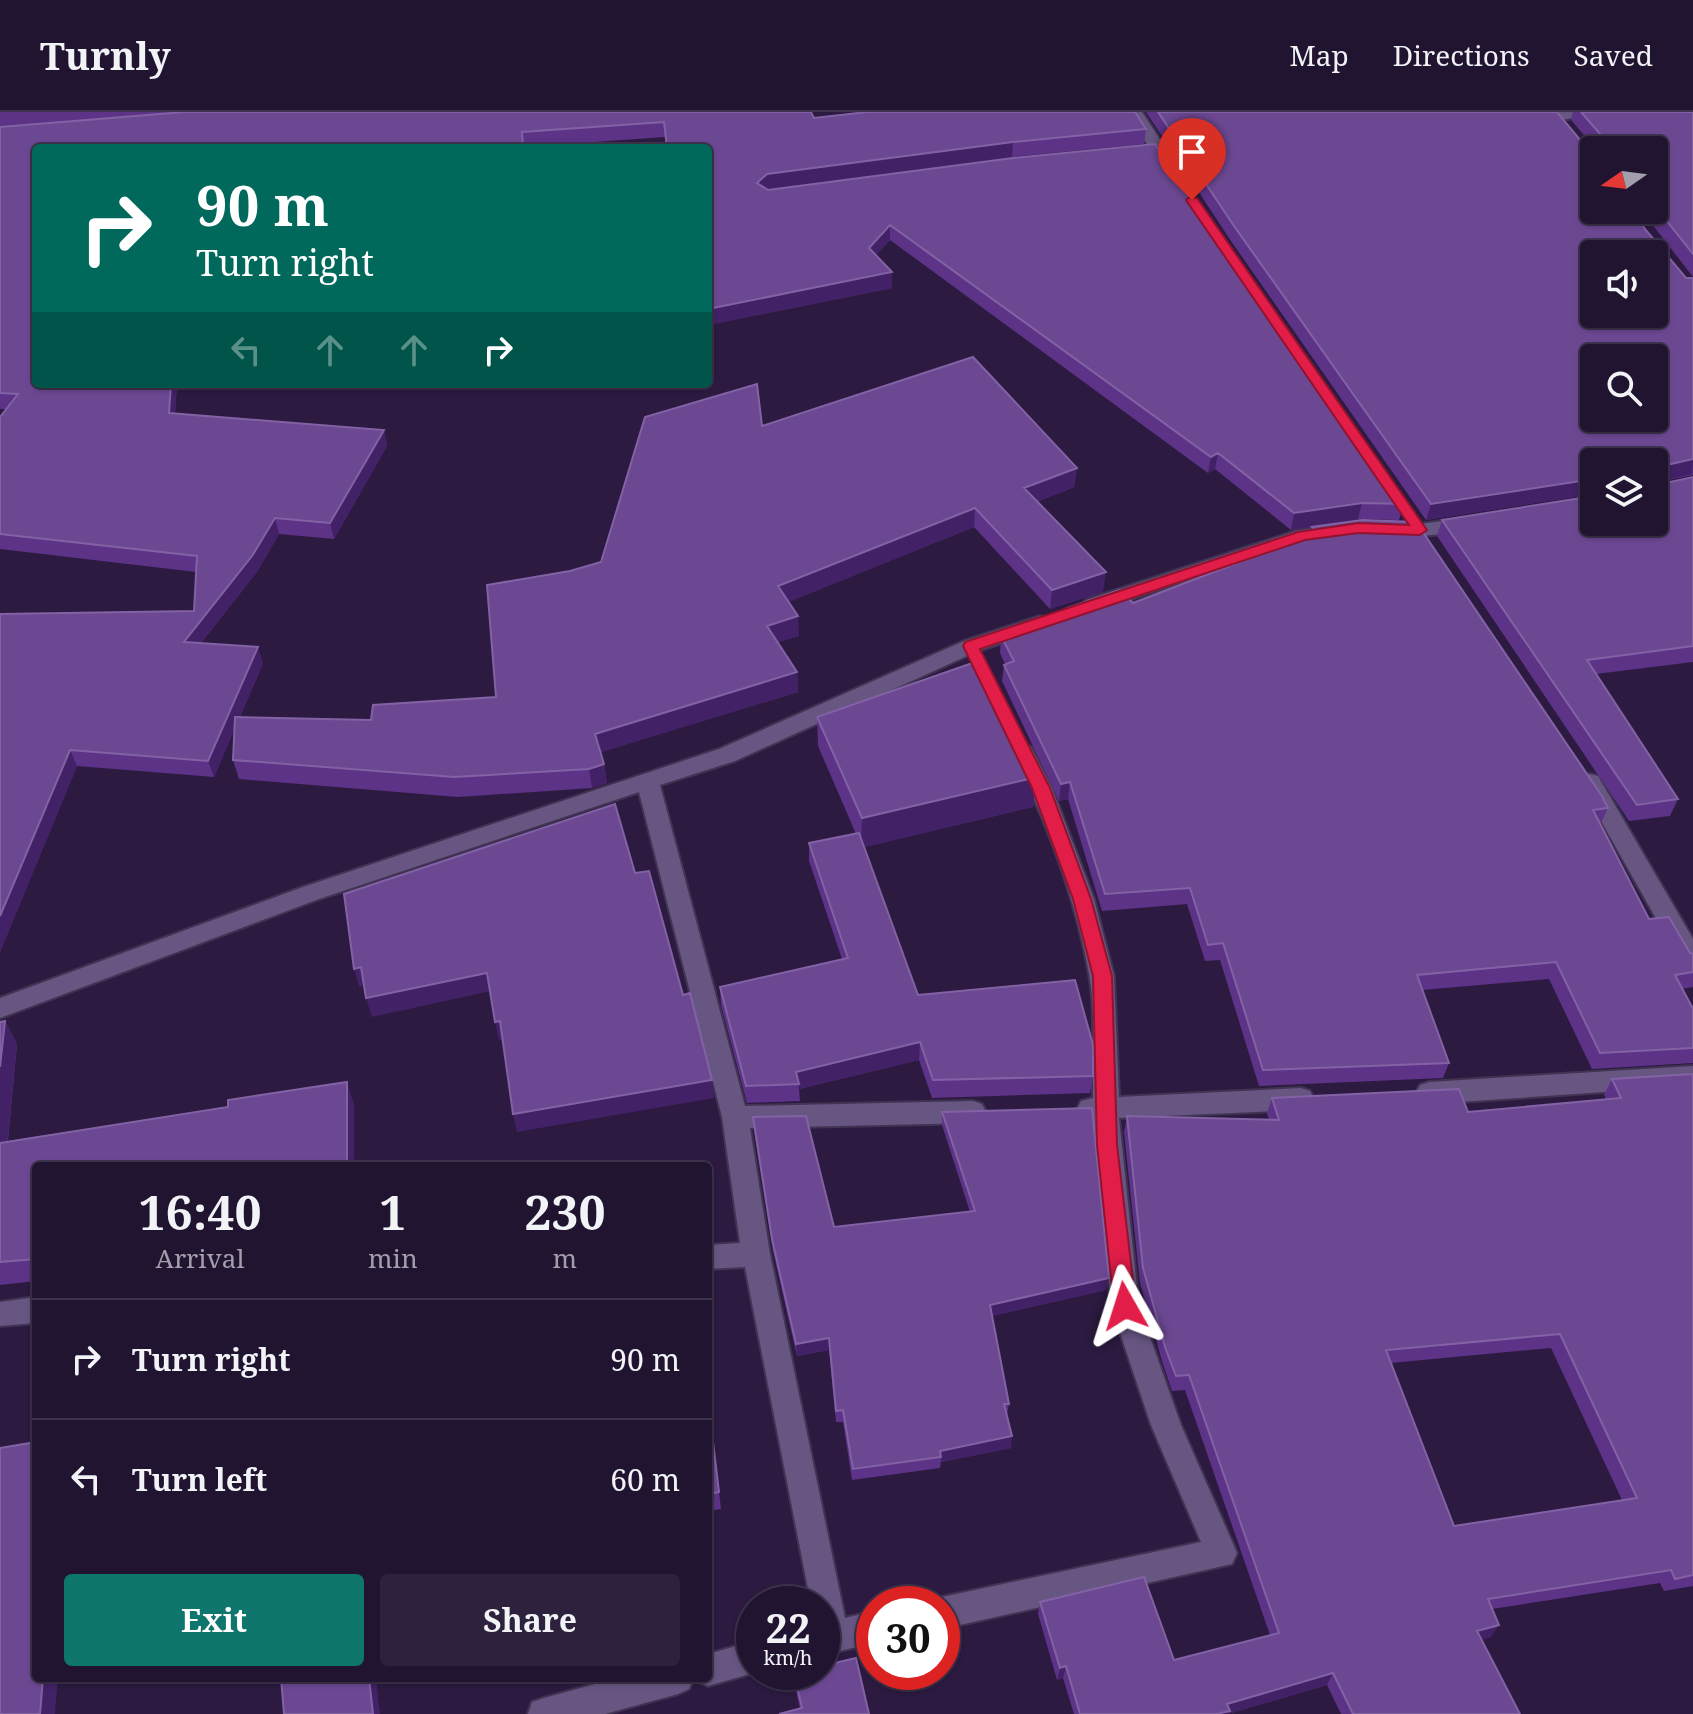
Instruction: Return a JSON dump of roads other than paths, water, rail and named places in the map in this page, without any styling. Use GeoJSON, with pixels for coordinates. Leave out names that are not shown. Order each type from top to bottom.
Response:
{"type":"FeatureCollection","features":[{"type":"Feature","properties":{"kind":"street"},"geometry":{"type":"LineString","coordinates":[[1134,112],[1151,152],[1186,191]]}},
{"type":"Feature","properties":{"kind":"street"},"geometry":{"type":"LineString","coordinates":[[1552,113],[1579,112]]}},
{"type":"Feature","properties":{"kind":"street"},"geometry":{"type":"LineString","coordinates":[[1552,113],[1570,135]]}},
{"type":"Feature","properties":{"kind":"street"},"geometry":{"type":"LineString","coordinates":[[1402,504],[1424,536]]}},
{"type":"Feature","properties":{"kind":"street"},"geometry":{"type":"LineString","coordinates":[[0,1008],[311,893],[727,755],[971,646],[1303,535],[1366,528],[1424,536],[1488,521]]}},
{"type":"Feature","properties":{"kind":"street"},"geometry":{"type":"LineString","coordinates":[[971,646],[985,675]]}},
{"type":"Feature","properties":{"kind":"street"},"geometry":{"type":"LineString","coordinates":[[960,1609],[1221,1553],[1166,1425],[1125,1306],[1104,1109],[1102,976],[1082,899],[1041,788],[1013,732]]}},
{"type":"Feature","properties":{"kind":"street"},"geometry":{"type":"LineString","coordinates":[[1580,766],[1606,806],[1693,961]]}},
{"type":"Feature","properties":{"kind":"street"},"geometry":{"type":"LineString","coordinates":[[648,782],[735,1117],[756,1254],[818,1586]]}},
{"type":"Feature","properties":{"kind":"street"},"geometry":{"type":"LineString","coordinates":[[1407,1094],[1693,1076]]}},
{"type":"Feature","properties":{"kind":"street"},"geometry":{"type":"LineString","coordinates":[[1058,1110],[1328,1098]]}},
{"type":"Feature","properties":{"kind":"street"},"geometry":{"type":"LineString","coordinates":[[735,1117],[997,1111]]}},
{"type":"Feature","properties":{"kind":"street"},"geometry":{"type":"LineString","coordinates":[[712,1257],[756,1254]]}},
{"type":"Feature","properties":{"kind":"street"},"geometry":{"type":"LineString","coordinates":[[1,1314],[32,1310]]}},
{"type":"Feature","properties":{"kind":"street"},"geometry":{"type":"LineString","coordinates":[[712,1669],[736,1662]]}},
{"type":"Feature","properties":{"kind":"street"},"geometry":{"type":"LineString","coordinates":[[544,1714],[663,1682]]}}]}
